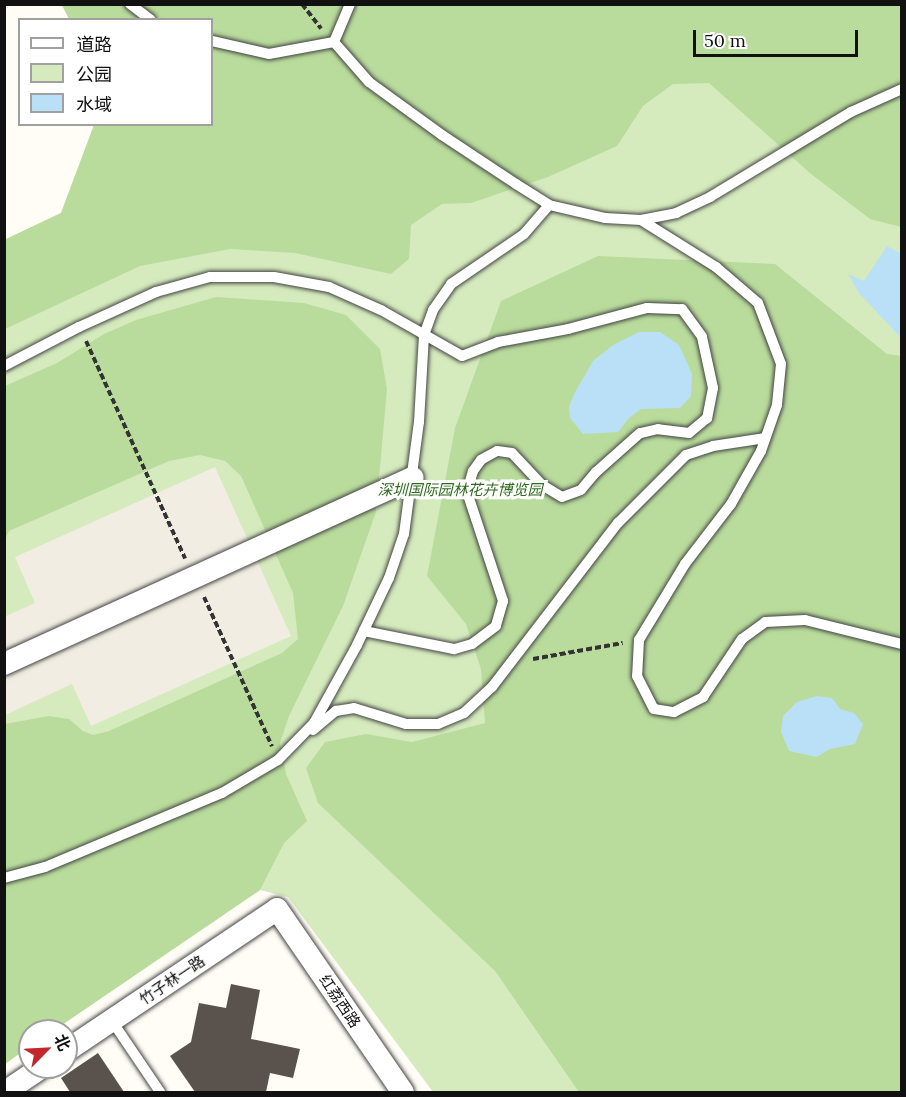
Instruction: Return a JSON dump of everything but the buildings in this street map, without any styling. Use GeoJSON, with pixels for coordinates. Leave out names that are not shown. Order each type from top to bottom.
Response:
{"type":"FeatureCollection","features":[{"type":"Feature","properties":{"kind":"street"},"geometry":{"type":"LineString","coordinates":[[4,664],[413,478]]}},
{"type":"Feature","properties":{"kind":"street","name":"竹子林一路"},"geometry":{"type":"LineString","coordinates":[[78,1043],[277,909]]}},
{"type":"Feature","properties":{"kind":"street","name":"红荔西路"},"geometry":{"type":"LineString","coordinates":[[277,909],[403,1092]]}},
{"type":"Feature","properties":{"kind":"street"},"geometry":{"type":"LineString","coordinates":[[5,1092],[24,1079]]}},
{"type":"Feature","properties":{"kind":"lane"},"geometry":{"type":"LineString","coordinates":[[130,4],[148,18]]}},
{"type":"Feature","properties":{"kind":"lane"},"geometry":{"type":"LineString","coordinates":[[334,42],[350,4]]}},
{"type":"Feature","properties":{"kind":"lane"},"geometry":{"type":"LineString","coordinates":[[213,41],[269,54],[334,42]]}},
{"type":"Feature","properties":{"kind":"lane"},"geometry":{"type":"LineString","coordinates":[[334,42],[346,60],[369,82],[442,135],[549,205],[605,219],[641,220],[676,213],[710,197],[851,112],[902,89]]}},
{"type":"Feature","properties":{"kind":"lane"},"geometry":{"type":"LineString","coordinates":[[292,748],[314,723],[364,631],[389,578],[404,534],[413,478],[424,335],[433,310],[451,284],[524,234],[549,205]]}},
{"type":"Feature","properties":{"kind":"lane"},"geometry":{"type":"LineString","coordinates":[[641,220],[716,267],[758,303],[781,364],[777,405],[765,438],[731,504],[685,564],[639,640],[637,676],[654,709],[674,712],[702,697],[742,639],[765,622],[805,620],[902,644]]}},
{"type":"Feature","properties":{"kind":"lane"},"geometry":{"type":"LineString","coordinates":[[4,366],[79,327],[156,292],[210,277],[274,277],[329,287],[381,310],[462,356],[498,342],[568,329],[647,308],[682,309],[702,337],[713,388],[707,418],[690,433],[658,429],[640,433],[596,472],[581,490],[562,497],[542,485],[512,453],[497,451],[481,460],[467,492],[503,601],[496,626],[472,644],[454,649],[364,631]]}},
{"type":"Feature","properties":{"kind":"lane"},"geometry":{"type":"LineString","coordinates":[[4,878],[45,867],[222,793],[278,760],[336,711],[354,708],[406,724],[438,724],[464,713],[492,687],[618,523],[686,455],[713,446],[765,438]]}},
{"type":"Feature","properties":{"kind":"lane"},"geometry":{"type":"LineString","coordinates":[[111,1020],[160,1092]]}},
{"type":"Feature","properties":{"kind":"path"},"geometry":{"type":"LineString","coordinates":[[302,4],[334,42]]}},
{"type":"Feature","properties":{"kind":"path"},"geometry":{"type":"LineString","coordinates":[[79,327],[278,760]]}},
{"type":"Feature","properties":{"kind":"path"},"geometry":{"type":"LineString","coordinates":[[511,663],[639,640]]}},
{"type":"Feature","properties":{"kind":"green space","name":"深圳国际园林花卉博览园"},"geometry":{"type":"Polygon","coordinates":[[[62,5],[901,5],[901,1092],[433,1092],[288,897],[260,890],[71,1019],[18,1019],[18,1055],[5,1064],[4,240],[61,213],[94,126],[213,126],[213,18],[68,18],[62,5]]]}},
{"type":"Feature","properties":{"kind":"green space"},"geometry":{"type":"Polygon","coordinates":[[[62,5],[901,5],[901,227],[870,219],[811,174],[709,83],[673,84],[643,106],[617,146],[548,177],[471,203],[442,204],[411,225],[409,259],[391,274],[295,253],[230,249],[140,266],[5,329],[4,240],[61,213],[94,126],[213,126],[213,18],[68,18],[62,5]]]}},
{"type":"Feature","properties":{"kind":"green space"},"geometry":{"type":"Polygon","coordinates":[[[598,256],[775,264],[887,354],[901,356],[901,1092],[579,1092],[495,971],[318,803],[306,768],[325,742],[366,734],[412,742],[485,723],[481,669],[466,624],[427,576],[455,428],[501,301],[598,256]]]}},
{"type":"Feature","properties":{"kind":"green space"},"geometry":{"type":"Polygon","coordinates":[[[216,297],[304,303],[346,315],[380,349],[387,389],[376,512],[343,606],[289,716],[280,743],[286,774],[307,821],[284,843],[260,890],[71,1019],[18,1019],[18,1055],[5,1064],[5,724],[49,716],[69,719],[83,731],[93,735],[109,731],[282,653],[298,639],[293,593],[241,476],[225,461],[200,455],[169,461],[9,531],[5,540],[5,386],[57,363],[104,334],[136,320],[216,297]]]}},
{"type":"Feature","properties":{"kind":"shaded area"},"geometry":{"type":"Polygon","coordinates":[[[215,467],[291,636],[91,726],[72,684],[5,715],[4,617],[35,603],[15,557],[215,467]]]}},
{"type":"Feature","properties":{"kind":"water"},"geometry":{"type":"Polygon","coordinates":[[[887,246],[901,254],[901,338],[859,293],[848,274],[864,281],[887,246]]]}},
{"type":"Feature","properties":{"kind":"water"},"geometry":{"type":"Polygon","coordinates":[[[639,332],[660,332],[679,345],[692,374],[691,396],[680,408],[641,409],[629,418],[618,432],[583,434],[570,418],[569,407],[574,394],[593,361],[613,345],[639,332]]]}},
{"type":"Feature","properties":{"kind":"water"},"geometry":{"type":"Polygon","coordinates":[[[817,696],[832,698],[840,709],[854,713],[863,724],[855,744],[830,749],[817,757],[789,751],[781,732],[783,716],[797,702],[817,696]]]}}]}
